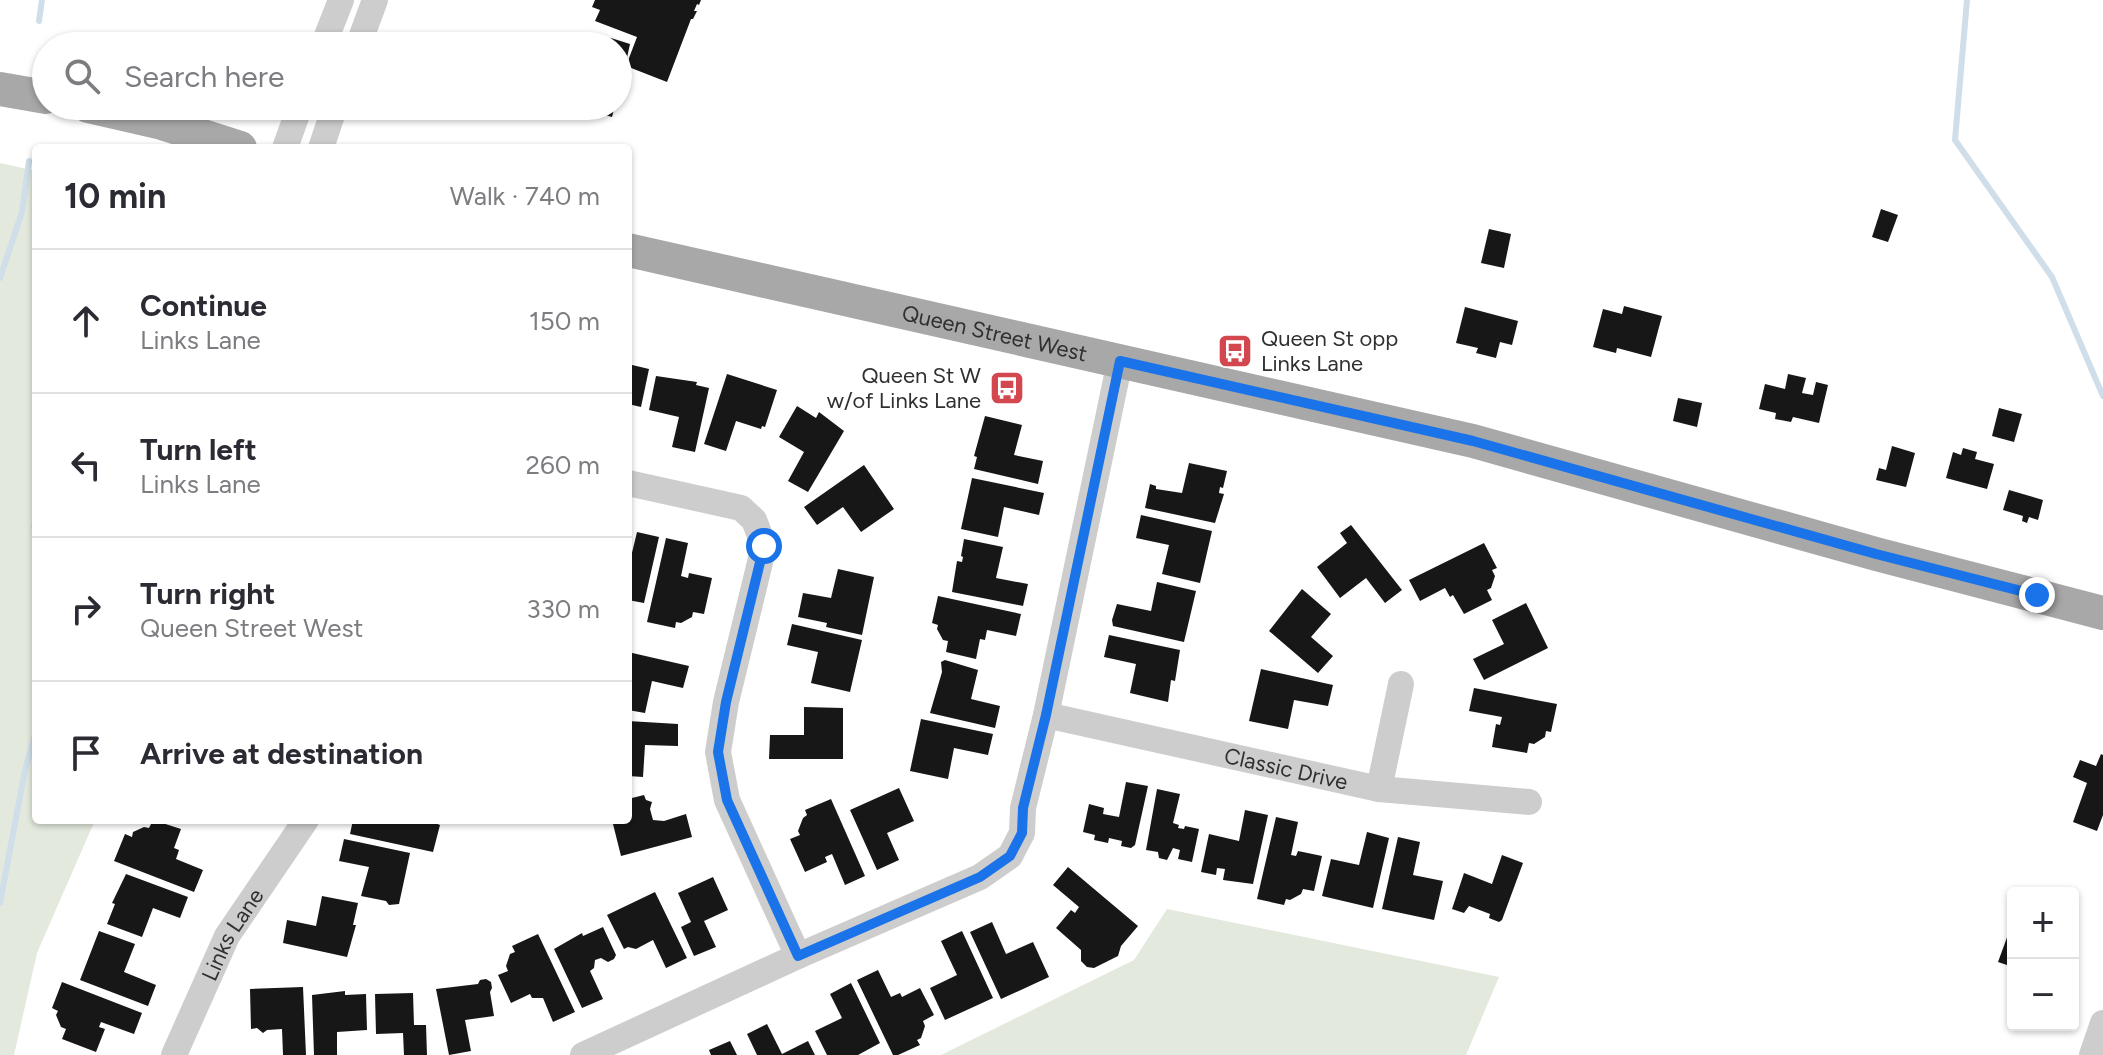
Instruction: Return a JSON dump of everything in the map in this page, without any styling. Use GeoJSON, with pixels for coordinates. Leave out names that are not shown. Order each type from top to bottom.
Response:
{"type":"FeatureCollection","features":[{"type":"Feature","properties":{"kind":"main road"},"geometry":{"type":"LineString","coordinates":[[0,89],[32,95]]}},
{"type":"Feature","properties":{"kind":"main road"},"geometry":{"type":"LineString","coordinates":[[149,120],[228,144]]}},
{"type":"Feature","properties":{"kind":"main road","name":"Queen Street West"},"geometry":{"type":"LineString","coordinates":[[632,251],[1473,441],[1876,554],[2103,613]]}},
{"type":"Feature","properties":{"kind":"street"},"geometry":{"type":"LineString","coordinates":[[328,32],[341,0]]}},
{"type":"Feature","properties":{"kind":"street"},"geometry":{"type":"LineString","coordinates":[[363,32],[375,0]]}},
{"type":"Feature","properties":{"kind":"street"},"geometry":{"type":"LineString","coordinates":[[286,144],[295,120]]}},
{"type":"Feature","properties":{"kind":"street"},"geometry":{"type":"LineString","coordinates":[[322,144],[330,120]]}},
{"type":"Feature","properties":{"kind":"street"},"geometry":{"type":"LineString","coordinates":[[583,1055],[980,877],[1010,856],[1022,833],[1023,808],[1046,715],[1120,361]]}},
{"type":"Feature","properties":{"kind":"street"},"geometry":{"type":"LineString","coordinates":[[632,484],[741,508],[754,520],[764,546],[726,702],[718,752],[727,800],[798,956]]}},
{"type":"Feature","properties":{"kind":"street"},"geometry":{"type":"LineString","coordinates":[[1379,789],[1401,684]]}},
{"type":"Feature","properties":{"kind":"street","name":"Classic Drive"},"geometry":{"type":"LineString","coordinates":[[1046,715],[1379,789],[1529,802]]}},
{"type":"Feature","properties":{"kind":"street","name":"Links Lane"},"geometry":{"type":"LineString","coordinates":[[174,1055],[227,936],[303,824]]}},
{"type":"Feature","properties":{"kind":"street"},"geometry":{"type":"LineString","coordinates":[[2092,1055],[2103,1023]]}},
{"type":"Feature","properties":{"kind":"shaded area"},"geometry":{"type":"Polygon","coordinates":[[[0,163],[32,170],[32,824],[93,824],[37,953],[14,1055],[0,1055],[0,163]]]}},
{"type":"Feature","properties":{"kind":"shaded area"},"geometry":{"type":"Polygon","coordinates":[[[1167,909],[1499,977],[1466,1055],[941,1055],[1134,960],[1167,909]]]}},
{"type":"Feature","properties":{"kind":"building"},"geometry":{"type":"Polygon","coordinates":[[[595,0],[701,0],[667,82],[632,68],[632,50],[637,37],[632,32],[595,21],[600,10],[592,7],[595,0]]]}},
{"type":"Feature","properties":{"kind":"building"},"geometry":{"type":"Polygon","coordinates":[[[1881,209],[1898,215],[1888,242],[1872,237],[1881,209]]]}},
{"type":"Feature","properties":{"kind":"building"},"geometry":{"type":"Polygon","coordinates":[[[1489,229],[1511,234],[1504,268],[1481,263],[1489,229]]]}},
{"type":"Feature","properties":{"kind":"building"},"geometry":{"type":"Polygon","coordinates":[[[1624,306],[1662,316],[1651,357],[1617,348],[1616,353],[1593,347],[1603,309],[1622,314],[1624,306]]]}},
{"type":"Feature","properties":{"kind":"building"},"geometry":{"type":"Polygon","coordinates":[[[1465,307],[1518,321],[1512,345],[1500,342],[1496,358],[1476,353],[1478,348],[1456,343],[1465,307]]]}},
{"type":"Feature","properties":{"kind":"building"},"geometry":{"type":"Polygon","coordinates":[[[632,365],[649,369],[641,407],[632,405],[632,365]]]}},
{"type":"Feature","properties":{"kind":"building"},"geometry":{"type":"Polygon","coordinates":[[[727,374],[777,390],[765,427],[761,429],[736,421],[726,451],[704,444],[727,374]]]}},
{"type":"Feature","properties":{"kind":"building"},"geometry":{"type":"Polygon","coordinates":[[[1788,374],[1806,378],[1802,393],[1813,395],[1816,382],[1828,385],[1819,423],[1793,417],[1791,422],[1775,419],[1776,413],[1759,409],[1765,384],[1785,389],[1788,374]]]}},
{"type":"Feature","properties":{"kind":"building"},"geometry":{"type":"Polygon","coordinates":[[[656,376],[697,382],[696,385],[709,388],[695,452],[672,447],[679,417],[649,410],[656,376]]]}},
{"type":"Feature","properties":{"kind":"building"},"geometry":{"type":"Polygon","coordinates":[[[1678,398],[1702,403],[1697,427],[1673,421],[1678,398]]]}},
{"type":"Feature","properties":{"kind":"building"},"geometry":{"type":"Polygon","coordinates":[[[797,406],[816,418],[819,412],[844,431],[808,492],[788,481],[804,452],[779,437],[797,406]]]}},
{"type":"Feature","properties":{"kind":"building"},"geometry":{"type":"Polygon","coordinates":[[[1999,408],[2022,414],[2014,442],[1992,436],[1999,408]]]}},
{"type":"Feature","properties":{"kind":"building"},"geometry":{"type":"Polygon","coordinates":[[[985,416],[1022,425],[1014,455],[1043,461],[1038,484],[974,469],[977,457],[974,456],[985,416]]]}},
{"type":"Feature","properties":{"kind":"building"},"geometry":{"type":"Polygon","coordinates":[[[1892,446],[1915,453],[1906,487],[1876,480],[1879,468],[1886,470],[1892,446]]]}},
{"type":"Feature","properties":{"kind":"building"},"geometry":{"type":"Polygon","coordinates":[[[1963,448],[1977,452],[1975,459],[1994,464],[1987,489],[1946,478],[1953,452],[1961,455],[1963,448]]]}},
{"type":"Feature","properties":{"kind":"building"},"geometry":{"type":"Polygon","coordinates":[[[1189,463],[1227,471],[1223,488],[1220,487],[1219,493],[1224,494],[1215,523],[1145,508],[1150,484],[1156,489],[1182,493],[1189,463]]]}},
{"type":"Feature","properties":{"kind":"building"},"geometry":{"type":"Polygon","coordinates":[[[864,465],[894,509],[861,532],[843,507],[817,525],[804,507],[864,465]]]}},
{"type":"Feature","properties":{"kind":"building"},"geometry":{"type":"Polygon","coordinates":[[[972,478],[1044,493],[1039,515],[1004,507],[998,537],[961,529],[972,478]]]}},
{"type":"Feature","properties":{"kind":"building"},"geometry":{"type":"Polygon","coordinates":[[[2009,490],[2043,500],[2038,520],[2029,517],[2027,523],[2022,521],[2023,516],[2003,510],[2009,490]]]}},
{"type":"Feature","properties":{"kind":"building"},"geometry":{"type":"Polygon","coordinates":[[[1141,515],[1212,531],[1200,583],[1162,574],[1169,545],[1136,538],[1141,515]]]}},
{"type":"Feature","properties":{"kind":"building"},"geometry":{"type":"Polygon","coordinates":[[[1351,525],[1402,590],[1385,603],[1366,578],[1340,598],[1317,567],[1347,543],[1340,533],[1351,525]]]}},
{"type":"Feature","properties":{"kind":"building"},"geometry":{"type":"Polygon","coordinates":[[[637,532],[659,537],[644,603],[632,601],[632,553],[637,532]]]}},
{"type":"Feature","properties":{"kind":"building"},"geometry":{"type":"Polygon","coordinates":[[[666,538],[688,543],[681,576],[688,578],[689,573],[712,578],[704,614],[693,612],[692,617],[681,623],[676,622],[675,628],[647,622],[666,538]]]}},
{"type":"Feature","properties":{"kind":"building"},"geometry":{"type":"Polygon","coordinates":[[[964,539],[1003,547],[996,578],[1028,584],[1023,606],[952,592],[957,561],[962,562],[964,539]]]}},
{"type":"Feature","properties":{"kind":"building"},"geometry":{"type":"Polygon","coordinates":[[[1484,543],[1497,568],[1492,570],[1495,576],[1491,588],[1487,590],[1492,600],[1464,614],[1445,588],[1420,601],[1409,580],[1484,543]]]}},
{"type":"Feature","properties":{"kind":"building"},"geometry":{"type":"Polygon","coordinates":[[[838,569],[874,577],[862,635],[798,617],[803,593],[831,598],[838,569]]]}},
{"type":"Feature","properties":{"kind":"building"},"geometry":{"type":"Polygon","coordinates":[[[1157,582],[1196,591],[1184,642],[1113,626],[1117,604],[1151,611],[1157,582]]]}},
{"type":"Feature","properties":{"kind":"building"},"geometry":{"type":"Polygon","coordinates":[[[1302,589],[1331,614],[1311,637],[1333,656],[1318,673],[1269,631],[1302,589]]]}},
{"type":"Feature","properties":{"kind":"building"},"geometry":{"type":"Polygon","coordinates":[[[938,596],[1021,614],[1016,636],[987,630],[985,640],[980,639],[976,659],[946,652],[948,641],[943,640],[938,625],[932,623],[938,596]]]}},
{"type":"Feature","properties":{"kind":"building"},"geometry":{"type":"Polygon","coordinates":[[[1526,603],[1548,648],[1484,680],[1473,659],[1504,644],[1492,620],[1526,603]]]}},
{"type":"Feature","properties":{"kind":"building"},"geometry":{"type":"Polygon","coordinates":[[[792,624],[862,640],[850,692],[811,683],[818,652],[787,645],[792,624]]]}},
{"type":"Feature","properties":{"kind":"building"},"geometry":{"type":"Polygon","coordinates":[[[1109,635],[1180,650],[1168,702],[1130,693],[1136,664],[1104,657],[1109,635]]]}},
{"type":"Feature","properties":{"kind":"building"},"geometry":{"type":"Polygon","coordinates":[[[632,653],[689,666],[683,688],[652,681],[645,713],[632,711],[632,653]]]}},
{"type":"Feature","properties":{"kind":"building"},"geometry":{"type":"Polygon","coordinates":[[[945,660],[978,670],[971,699],[1000,706],[995,728],[930,713],[942,672],[941,662],[945,660]]]}},
{"type":"Feature","properties":{"kind":"building"},"geometry":{"type":"Polygon","coordinates":[[[1261,669],[1333,685],[1328,706],[1294,700],[1288,729],[1249,721],[1261,669]]]}},
{"type":"Feature","properties":{"kind":"building"},"geometry":{"type":"Polygon","coordinates":[[[1474,688],[1557,704],[1551,732],[1546,731],[1545,737],[1534,744],[1529,743],[1527,753],[1492,747],[1496,724],[1500,725],[1502,717],[1469,711],[1474,688]]]}},
{"type":"Feature","properties":{"kind":"building"},"geometry":{"type":"Polygon","coordinates":[[[804,707],[843,708],[843,759],[769,759],[770,735],[804,735],[804,707]]]}},
{"type":"Feature","properties":{"kind":"building"},"geometry":{"type":"Polygon","coordinates":[[[921,719],[993,734],[988,755],[954,748],[948,779],[910,771],[921,719]]]}},
{"type":"Feature","properties":{"kind":"building"},"geometry":{"type":"Polygon","coordinates":[[[632,721],[678,724],[678,746],[645,745],[643,777],[632,776],[632,721]]]}},
{"type":"Feature","properties":{"kind":"building"},"geometry":{"type":"Polygon","coordinates":[[[2101,754],[2103,815],[2097,831],[2073,822],[2087,783],[2073,777],[2080,760],[2096,766],[2101,754]]]}},
{"type":"Feature","properties":{"kind":"building"},"geometry":{"type":"Polygon","coordinates":[[[1126,782],[1148,786],[1135,845],[1131,848],[1121,846],[1122,841],[1109,838],[1108,843],[1094,840],[1095,835],[1083,832],[1089,804],[1104,808],[1103,814],[1119,817],[1126,782]]]}},
{"type":"Feature","properties":{"kind":"building"},"geometry":{"type":"Polygon","coordinates":[[[899,788],[914,821],[887,833],[899,860],[877,870],[850,810],[899,788]]]}},
{"type":"Feature","properties":{"kind":"building"},"geometry":{"type":"Polygon","coordinates":[[[1157,789],[1180,794],[1173,823],[1179,825],[1178,828],[1199,829],[1192,862],[1178,859],[1180,850],[1173,848],[1167,860],[1159,858],[1158,852],[1146,850],[1157,789]]]}},
{"type":"Feature","properties":{"kind":"building"},"geometry":{"type":"Polygon","coordinates":[[[644,795],[646,800],[652,802],[653,820],[664,821],[686,814],[692,837],[621,856],[613,824],[632,824],[632,798],[644,795]]]}},
{"type":"Feature","properties":{"kind":"building"},"geometry":{"type":"Polygon","coordinates":[[[831,799],[865,876],[845,885],[832,854],[825,857],[827,862],[805,872],[790,839],[800,835],[798,831],[807,815],[805,810],[831,799]]]}},
{"type":"Feature","properties":{"kind":"building"},"geometry":{"type":"Polygon","coordinates":[[[1245,810],[1268,815],[1253,884],[1223,880],[1225,869],[1217,868],[1216,875],[1201,872],[1209,834],[1239,841],[1245,810]]]}},
{"type":"Feature","properties":{"kind":"building"},"geometry":{"type":"Polygon","coordinates":[[[1276,817],[1298,822],[1291,855],[1296,856],[1298,851],[1322,856],[1314,891],[1303,889],[1301,894],[1286,899],[1284,905],[1257,899],[1276,817]]]}},
{"type":"Feature","properties":{"kind":"building"},"geometry":{"type":"Polygon","coordinates":[[[151,824],[165,824],[181,829],[174,848],[179,850],[176,859],[203,870],[194,892],[114,861],[125,834],[132,837],[133,832],[149,828],[151,824]]]}},
{"type":"Feature","properties":{"kind":"building"},"geometry":{"type":"Polygon","coordinates":[[[352,824],[440,825],[433,852],[350,834],[352,824]]]}},
{"type":"Feature","properties":{"kind":"building"},"geometry":{"type":"Polygon","coordinates":[[[1367,832],[1389,838],[1373,908],[1322,896],[1331,859],[1359,865],[1367,832]]]}},
{"type":"Feature","properties":{"kind":"building"},"geometry":{"type":"Polygon","coordinates":[[[1398,837],[1420,842],[1413,875],[1443,881],[1434,920],[1382,909],[1398,837]]]}},
{"type":"Feature","properties":{"kind":"building"},"geometry":{"type":"Polygon","coordinates":[[[344,839],[410,853],[399,904],[389,905],[386,901],[361,896],[369,867],[339,861],[344,839]]]}},
{"type":"Feature","properties":{"kind":"building"},"geometry":{"type":"Polygon","coordinates":[[[1502,855],[1523,863],[1502,920],[1499,922],[1489,918],[1490,914],[1469,906],[1464,913],[1452,909],[1464,873],[1492,884],[1502,855]]]}},
{"type":"Feature","properties":{"kind":"building"},"geometry":{"type":"Polygon","coordinates":[[[1068,867],[1138,926],[1121,946],[1118,956],[1094,968],[1087,967],[1081,961],[1081,950],[1056,928],[1071,910],[1075,913],[1079,907],[1053,885],[1068,867]]]}},
{"type":"Feature","properties":{"kind":"building"},"geometry":{"type":"Polygon","coordinates":[[[126,874],[188,897],[180,918],[153,908],[142,937],[107,924],[115,904],[112,903],[126,874]]]}},
{"type":"Feature","properties":{"kind":"building"},"geometry":{"type":"Polygon","coordinates":[[[713,877],[728,910],[704,921],[716,947],[694,956],[681,927],[691,922],[678,893],[713,877]]]}},
{"type":"Feature","properties":{"kind":"building"},"geometry":{"type":"Polygon","coordinates":[[[655,892],[687,958],[666,968],[653,940],[636,949],[624,949],[607,915],[655,892]]]}},
{"type":"Feature","properties":{"kind":"building"},"geometry":{"type":"Polygon","coordinates":[[[322,896],[358,903],[353,925],[356,925],[347,957],[283,943],[287,920],[316,926],[322,896]]]}},
{"type":"Feature","properties":{"kind":"building"},"geometry":{"type":"Polygon","coordinates":[[[992,922],[1006,954],[1033,942],[1049,977],[1001,999],[970,932],[992,922]]]}},
{"type":"Feature","properties":{"kind":"building"},"geometry":{"type":"Polygon","coordinates":[[[603,927],[616,955],[608,962],[601,958],[595,960],[594,968],[590,971],[603,999],[582,1008],[554,949],[582,933],[583,936],[603,927]]]}},
{"type":"Feature","properties":{"kind":"building"},"geometry":{"type":"Polygon","coordinates":[[[99,931],[135,944],[124,972],[156,985],[148,1006],[80,980],[99,931]]]}},
{"type":"Feature","properties":{"kind":"building"},"geometry":{"type":"Polygon","coordinates":[[[962,931],[993,998],[945,1020],[930,988],[957,975],[941,941],[962,931]]]}},
{"type":"Feature","properties":{"kind":"building"},"geometry":{"type":"Polygon","coordinates":[[[538,934],[575,1012],[553,1022],[543,998],[532,998],[530,994],[511,1003],[498,975],[508,971],[506,966],[510,954],[515,952],[512,946],[538,934]]]}},
{"type":"Feature","properties":{"kind":"building"},"geometry":{"type":"Polygon","coordinates":[[[2007,937],[2007,965],[1998,962],[2007,937]]]}},
{"type":"Feature","properties":{"kind":"building"},"geometry":{"type":"Polygon","coordinates":[[[878,970],[891,997],[900,993],[902,997],[920,988],[934,1015],[923,1021],[925,1026],[921,1038],[917,1040],[920,1045],[898,1055],[893,1055],[857,980],[878,970]]]}},
{"type":"Feature","properties":{"kind":"building"},"geometry":{"type":"Polygon","coordinates":[[[486,979],[491,982],[494,1016],[465,1020],[471,1051],[449,1055],[436,989],[478,984],[486,979]]]}},
{"type":"Feature","properties":{"kind":"building"},"geometry":{"type":"Polygon","coordinates":[[[62,982],[142,1013],[134,1034],[101,1022],[99,1027],[105,1029],[96,1052],[62,1039],[66,1029],[61,1027],[56,1015],[58,1011],[52,1008],[62,982]]]}},
{"type":"Feature","properties":{"kind":"building"},"geometry":{"type":"Polygon","coordinates":[[[851,983],[880,1043],[858,1055],[827,1055],[815,1031],[842,1018],[830,994],[851,983]]]}},
{"type":"Feature","properties":{"kind":"building"},"geometry":{"type":"Polygon","coordinates":[[[303,987],[306,1055],[283,1055],[282,1029],[263,1033],[257,1028],[251,1029],[250,989],[303,987]]]}},
{"type":"Feature","properties":{"kind":"building"},"geometry":{"type":"Polygon","coordinates":[[[345,991],[345,995],[366,994],[367,1030],[337,1032],[337,1055],[314,1055],[312,995],[345,991]]]}},
{"type":"Feature","properties":{"kind":"building"},"geometry":{"type":"Polygon","coordinates":[[[413,993],[414,1025],[426,1025],[427,1055],[404,1055],[403,1033],[376,1034],[375,994],[413,993]]]}},
{"type":"Feature","properties":{"kind":"building"},"geometry":{"type":"Polygon","coordinates":[[[767,1024],[782,1054],[808,1041],[815,1055],[757,1055],[747,1034],[767,1024]]]}},
{"type":"Feature","properties":{"kind":"building"},"geometry":{"type":"Polygon","coordinates":[[[730,1041],[737,1055],[711,1055],[709,1050],[730,1041]]]}},
{"type":"Feature","properties":{"kind":"waterway"},"geometry":{"type":"LineString","coordinates":[[39,21],[42,0]]}},
{"type":"Feature","properties":{"kind":"waterway"},"geometry":{"type":"LineString","coordinates":[[1967,0],[1955,140],[2052,277],[2103,396]]}},
{"type":"Feature","properties":{"kind":"waterway"},"geometry":{"type":"LineString","coordinates":[[0,278],[22,212],[29,161]]}},
{"type":"Feature","properties":{"kind":"waterway"},"geometry":{"type":"LineString","coordinates":[[0,903],[32,745]]}},
{"type":"Feature","properties":{"kind":"place","name":"Queen St opp Links Lane"},"geometry":{"type":"Point","coordinates":[1235,351]}},
{"type":"Feature","properties":{"kind":"place","name":"Queen St W w/of Links Lane"},"geometry":{"type":"Point","coordinates":[1007,388]}},
{"type":"Feature","properties":{"kind":"route"},"geometry":{"type":"LineString","coordinates":[[764,546],[726,702],[718,752],[727,800],[798,956],[980,877],[1010,856],[1022,833],[1023,808],[1046,715],[1120,361],[1473,441],[1876,554],[2037,595]]}}]}
